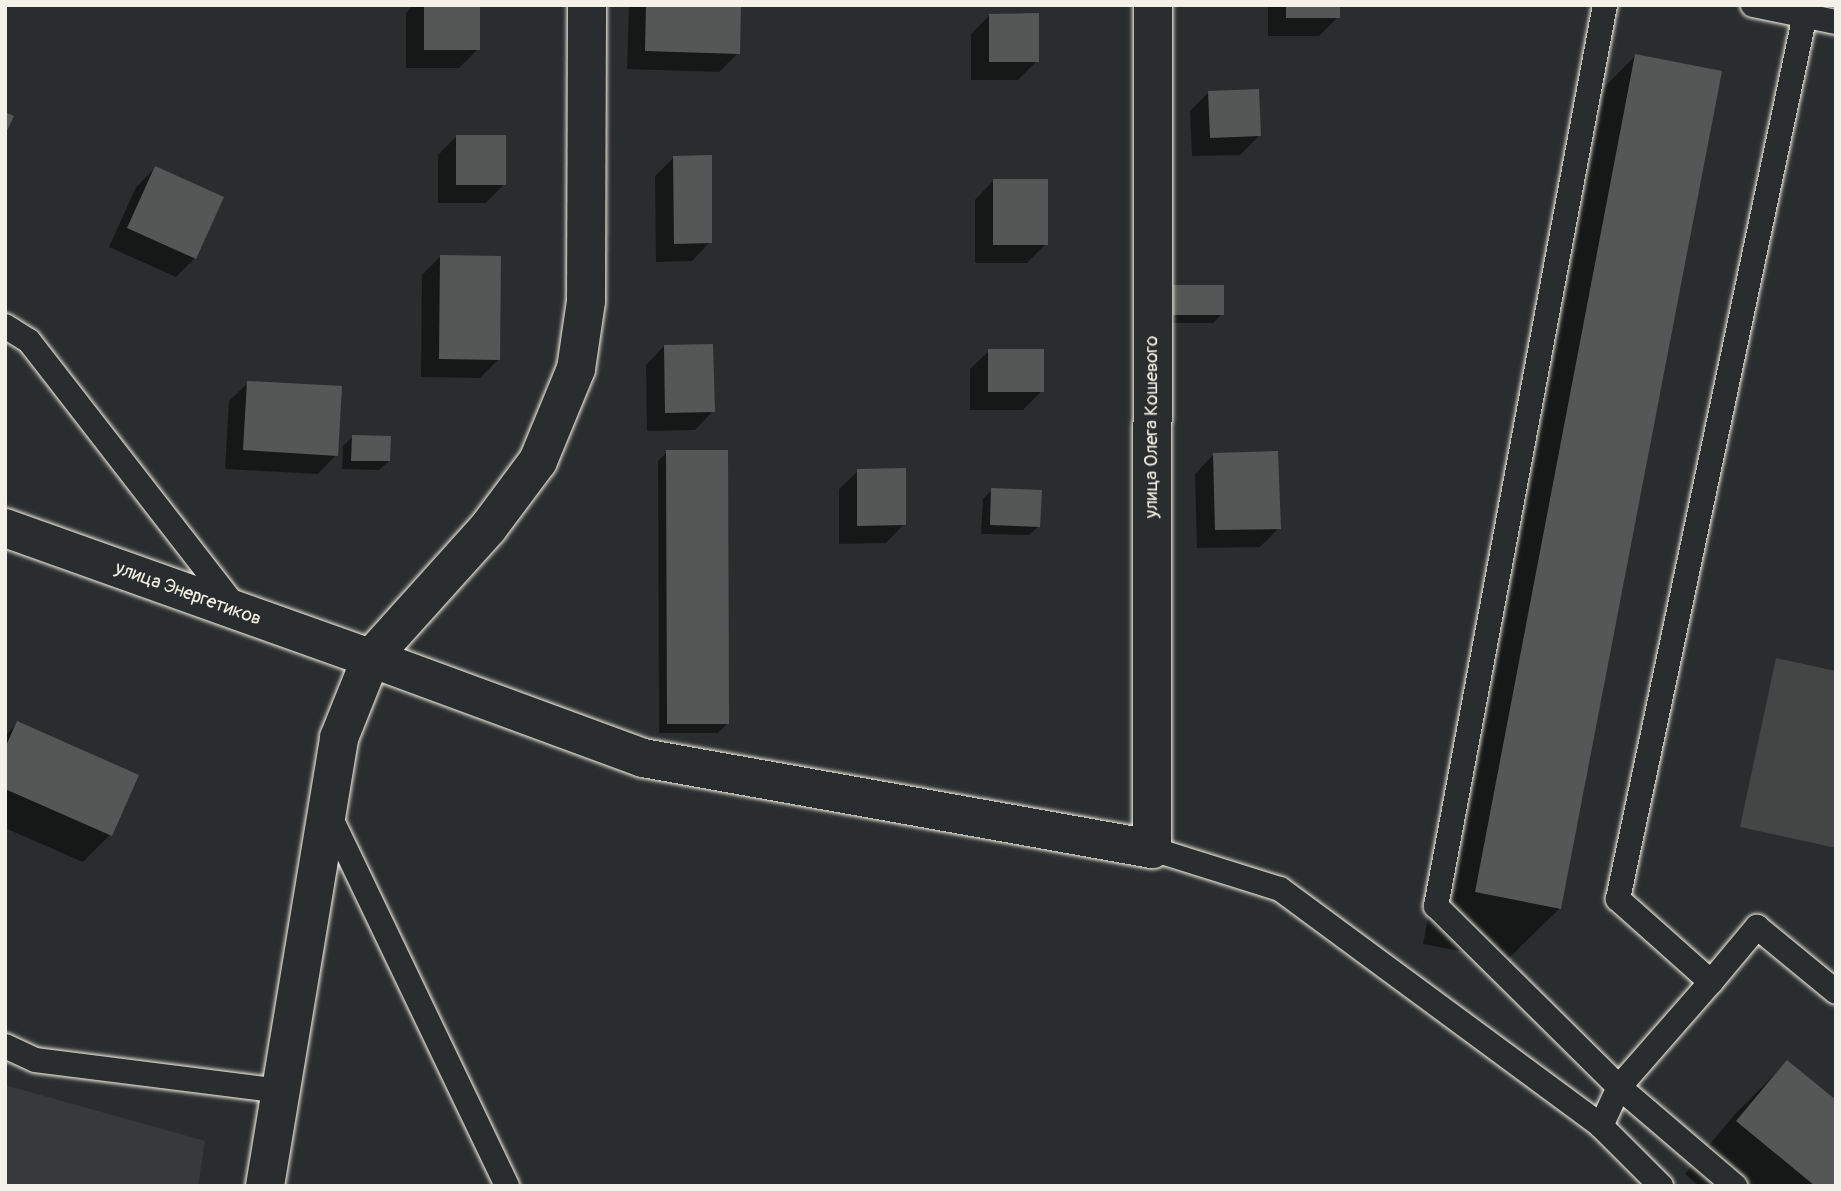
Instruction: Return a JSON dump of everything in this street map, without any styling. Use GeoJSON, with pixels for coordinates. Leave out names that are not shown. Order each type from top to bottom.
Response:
{"type":"FeatureCollection","features":[{"type":"Feature","properties":{"kind":"street"},"geometry":{"type":"LineString","coordinates":[[265,1186],[325,807],[339,738],[371,658],[522,484],[559,420],[576,369],[586,301],[587,5]]}},
{"type":"Feature","properties":{"kind":"street","name":"улица Олега Кошевого"},"geometry":{"type":"LineString","coordinates":[[1152,849],[1153,5]]}},
{"type":"Feature","properties":{"kind":"street","name":"улица Энергетиков"},"geometry":{"type":"LineString","coordinates":[[16,540],[371,658],[642,758],[1152,849]]}},
{"type":"Feature","properties":{"kind":"lane"},"geometry":{"type":"LineString","coordinates":[[1605,5],[1436,906],[1619,1087],[1735,1186]]}},
{"type":"Feature","properties":{"kind":"lane"},"geometry":{"type":"LineString","coordinates":[[1753,5],[1806,10],[1836,22]]}},
{"type":"Feature","properties":{"kind":"lane"},"geometry":{"type":"LineString","coordinates":[[1711,982],[1618,899],[1806,10]]}},
{"type":"Feature","properties":{"kind":"lane"},"geometry":{"type":"LineString","coordinates":[[5,326],[29,341],[242,615]]}},
{"type":"Feature","properties":{"kind":"lane"},"geometry":{"type":"LineString","coordinates":[[325,807],[507,1186]]}},
{"type":"Feature","properties":{"kind":"lane"},"geometry":{"type":"LineString","coordinates":[[1152,849],[1280,889],[1601,1126],[1661,1186]]}},
{"type":"Feature","properties":{"kind":"lane"},"geometry":{"type":"LineString","coordinates":[[1601,1126],[1619,1087],[1757,927],[1836,992]]}},
{"type":"Feature","properties":{"kind":"lane"},"geometry":{"type":"LineString","coordinates":[[5,1046],[35,1060],[280,1091]]}},
{"type":"Feature","properties":{"kind":"shaded area"},"geometry":{"type":"Polygon","coordinates":[[[1776,658],[1836,671],[1836,848],[1740,827],[1776,658]]]}},
{"type":"Feature","properties":{"kind":"shaded area"},"geometry":{"type":"Polygon","coordinates":[[[5,1085],[205,1141],[198,1186],[5,1186],[5,1085]]]}},
{"type":"Feature","properties":{"kind":"building"},"geometry":{"type":"Polygon","coordinates":[[[424,5],[480,5],[480,50],[424,50],[424,5]]]}},
{"type":"Feature","properties":{"kind":"building"},"geometry":{"type":"Polygon","coordinates":[[[646,5],[741,5],[740,54],[645,51],[646,5]]]}},
{"type":"Feature","properties":{"kind":"building"},"geometry":{"type":"Polygon","coordinates":[[[1286,5],[1340,5],[1340,18],[1286,18],[1286,5]]]}},
{"type":"Feature","properties":{"kind":"building"},"geometry":{"type":"Polygon","coordinates":[[[1039,13],[1039,62],[989,62],[989,14],[1039,13]]]}},
{"type":"Feature","properties":{"kind":"building"},"geometry":{"type":"Polygon","coordinates":[[[1635,54],[1722,71],[1561,909],[1475,892],[1635,54]]]}},
{"type":"Feature","properties":{"kind":"building"},"geometry":{"type":"Polygon","coordinates":[[[1259,89],[1261,136],[1210,138],[1208,91],[1259,89]]]}},
{"type":"Feature","properties":{"kind":"building"},"geometry":{"type":"Polygon","coordinates":[[[5,112],[14,116],[5,135],[5,112]]]}},
{"type":"Feature","properties":{"kind":"building"},"geometry":{"type":"Polygon","coordinates":[[[456,135],[506,135],[506,185],[456,185],[456,135]]]}},
{"type":"Feature","properties":{"kind":"building"},"geometry":{"type":"Polygon","coordinates":[[[712,155],[712,243],[674,244],[673,156],[712,155]]]}},
{"type":"Feature","properties":{"kind":"building"},"geometry":{"type":"Polygon","coordinates":[[[155,166],[224,197],[196,259],[127,228],[155,166]]]}},
{"type":"Feature","properties":{"kind":"building"},"geometry":{"type":"Polygon","coordinates":[[[993,179],[1048,179],[1048,245],[993,245],[993,179]]]}},
{"type":"Feature","properties":{"kind":"building"},"geometry":{"type":"Polygon","coordinates":[[[440,255],[501,256],[500,360],[439,359],[440,255]]]}},
{"type":"Feature","properties":{"kind":"building"},"geometry":{"type":"Polygon","coordinates":[[[1173,285],[1224,285],[1224,315],[1173,315],[1173,285]]]}},
{"type":"Feature","properties":{"kind":"building"},"geometry":{"type":"Polygon","coordinates":[[[713,344],[715,412],[665,413],[664,345],[713,344]]]}},
{"type":"Feature","properties":{"kind":"building"},"geometry":{"type":"Polygon","coordinates":[[[988,349],[1044,349],[1044,392],[988,392],[988,349]]]}},
{"type":"Feature","properties":{"kind":"building"},"geometry":{"type":"Polygon","coordinates":[[[247,381],[342,386],[338,456],[243,450],[247,381]]]}},
{"type":"Feature","properties":{"kind":"building"},"geometry":{"type":"Polygon","coordinates":[[[352,435],[391,436],[390,461],[351,461],[352,435]]]}},
{"type":"Feature","properties":{"kind":"building"},"geometry":{"type":"Polygon","coordinates":[[[666,450],[728,450],[729,724],[667,724],[666,450]]]}},
{"type":"Feature","properties":{"kind":"building"},"geometry":{"type":"Polygon","coordinates":[[[1278,451],[1281,529],[1215,530],[1213,453],[1278,451]]]}},
{"type":"Feature","properties":{"kind":"building"},"geometry":{"type":"Polygon","coordinates":[[[906,468],[906,525],[857,526],[857,469],[906,468]]]}},
{"type":"Feature","properties":{"kind":"building"},"geometry":{"type":"Polygon","coordinates":[[[991,488],[1042,490],[1040,527],[990,525],[991,488]]]}},
{"type":"Feature","properties":{"kind":"building"},"geometry":{"type":"Polygon","coordinates":[[[17,721],[139,775],[112,836],[5,789],[5,748],[17,721]]]}},
{"type":"Feature","properties":{"kind":"building"},"geometry":{"type":"Polygon","coordinates":[[[1787,1060],[1836,1100],[1836,1186],[1815,1186],[1736,1121],[1787,1060]]]}}]}
